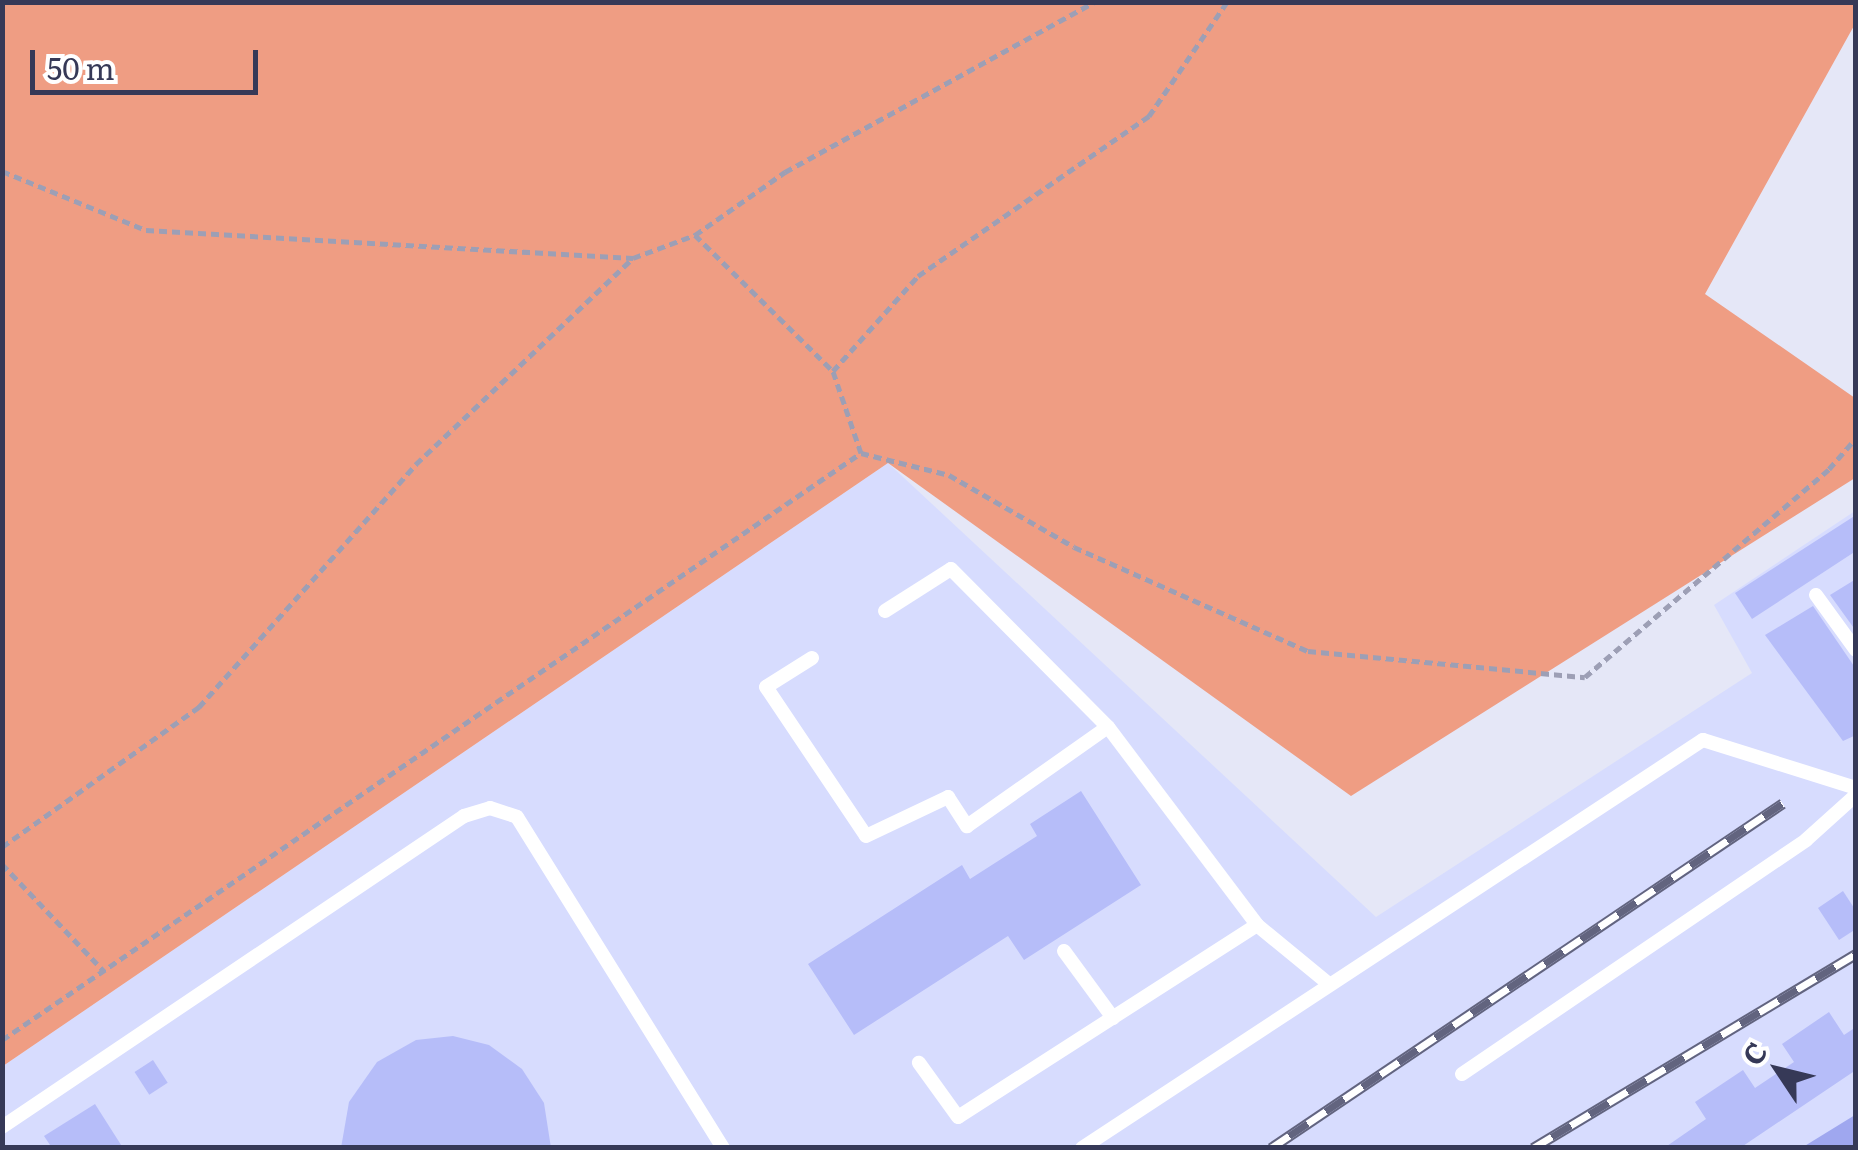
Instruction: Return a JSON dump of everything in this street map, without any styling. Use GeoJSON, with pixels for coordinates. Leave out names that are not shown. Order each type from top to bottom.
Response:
{"type":"FeatureCollection","features":[{"type":"Feature","properties":{"kind":"lane"},"geometry":{"type":"LineString","coordinates":[[885,611],[951,569],[1108,727],[1256,925],[1330,984]]}},
{"type":"Feature","properties":{"kind":"lane"},"geometry":{"type":"LineString","coordinates":[[1816,596],[1856,650]]}},
{"type":"Feature","properties":{"kind":"lane"},"geometry":{"type":"LineString","coordinates":[[812,658],[766,688],[866,836],[948,797],[967,826],[1108,727]]}},
{"type":"Feature","properties":{"kind":"lane"},"geometry":{"type":"LineString","coordinates":[[1082,1148],[1703,740],[1856,791],[1806,840],[1462,1074]]}},
{"type":"Feature","properties":{"kind":"lane"},"geometry":{"type":"LineString","coordinates":[[2,1127],[464,816],[490,808],[517,818],[722,1148]]}},
{"type":"Feature","properties":{"kind":"lane"},"geometry":{"type":"LineString","coordinates":[[919,1064],[958,1117],[1256,925]]}},
{"type":"Feature","properties":{"kind":"lane"},"geometry":{"type":"LineString","coordinates":[[1064,951],[1112,1018]]}},
{"type":"Feature","properties":{"kind":"path"},"geometry":{"type":"LineString","coordinates":[[2,847],[199,707],[416,464],[633,258],[695,235],[785,172],[1094,2]]}},
{"type":"Feature","properties":{"kind":"path"},"geometry":{"type":"LineString","coordinates":[[833,370],[918,276],[1149,116],[1227,2]]}},
{"type":"Feature","properties":{"kind":"path"},"geometry":{"type":"LineString","coordinates":[[2,171],[146,230],[633,258]]}},
{"type":"Feature","properties":{"kind":"path"},"geometry":{"type":"LineString","coordinates":[[695,235],[833,370],[861,453]]}},
{"type":"Feature","properties":{"kind":"path"},"geometry":{"type":"LineString","coordinates":[[2,1040],[861,453],[950,475],[1074,547],[1308,651],[1585,677],[1829,469],[1856,438]]}},
{"type":"Feature","properties":{"kind":"path"},"geometry":{"type":"LineString","coordinates":[[2,864],[104,972]]}},
{"type":"Feature","properties":{"kind":"shaded area"},"geometry":{"type":"Polygon","coordinates":[[[3,2],[1855,3],[1855,24],[1705,294],[1855,398],[1855,478],[1351,796],[888,463],[3,1066],[3,2]]]}},
{"type":"Feature","properties":{"kind":"shaded area"},"geometry":{"type":"Polygon","coordinates":[[[888,463],[1376,917],[1752,673],[1714,605],[1855,511],[1855,1147],[3,1148],[3,1066],[888,463]]]}},
{"type":"Feature","properties":{"kind":"water"},"geometry":{"type":"Polygon","coordinates":[[[1855,1115],[1855,1147],[1803,1147],[1855,1115]]]}},
{"type":"Feature","properties":{"kind":"building"},"geometry":{"type":"Polygon","coordinates":[[[1856,515],[1856,551],[1752,619],[1735,593],[1856,515]]]}},
{"type":"Feature","properties":{"kind":"building"},"geometry":{"type":"Polygon","coordinates":[[[1856,579],[1856,631],[1830,595],[1856,579]]]}},
{"type":"Feature","properties":{"kind":"building"},"geometry":{"type":"Polygon","coordinates":[[[1813,606],[1856,669],[1856,735],[1843,741],[1765,635],[1813,606]]]}},
{"type":"Feature","properties":{"kind":"building"},"geometry":{"type":"Polygon","coordinates":[[[1081,791],[1141,885],[1024,960],[1008,936],[854,1035],[808,964],[962,865],[970,879],[1037,836],[1030,824],[1081,791]]]}},
{"type":"Feature","properties":{"kind":"building"},"geometry":{"type":"Polygon","coordinates":[[[1843,891],[1856,911],[1856,929],[1839,940],[1818,908],[1843,891]]]}},
{"type":"Feature","properties":{"kind":"building"},"geometry":{"type":"Polygon","coordinates":[[[1829,1012],[1844,1035],[1856,1027],[1856,1070],[1740,1148],[1664,1148],[1706,1119],[1695,1102],[1743,1070],[1755,1088],[1794,1062],[1782,1044],[1829,1012]]]}},
{"type":"Feature","properties":{"kind":"building"},"geometry":{"type":"Polygon","coordinates":[[[453,1036],[489,1045],[522,1069],[544,1103],[551,1148],[341,1148],[349,1102],[377,1062],[416,1040],[453,1036]]]}},
{"type":"Feature","properties":{"kind":"building"},"geometry":{"type":"Polygon","coordinates":[[[153,1060],[168,1083],[149,1095],[135,1072],[153,1060]]]}},
{"type":"Feature","properties":{"kind":"building"},"geometry":{"type":"Polygon","coordinates":[[[95,1104],[123,1148],[52,1148],[44,1136],[95,1104]]]}},
{"type":"Feature","properties":{"kind":"railway"},"geometry":{"type":"LineString","coordinates":[[1271,1148],[1783,803]]}},
{"type":"Feature","properties":{"kind":"railway"},"geometry":{"type":"LineString","coordinates":[[1533,1148],[1856,954]]}}]}
